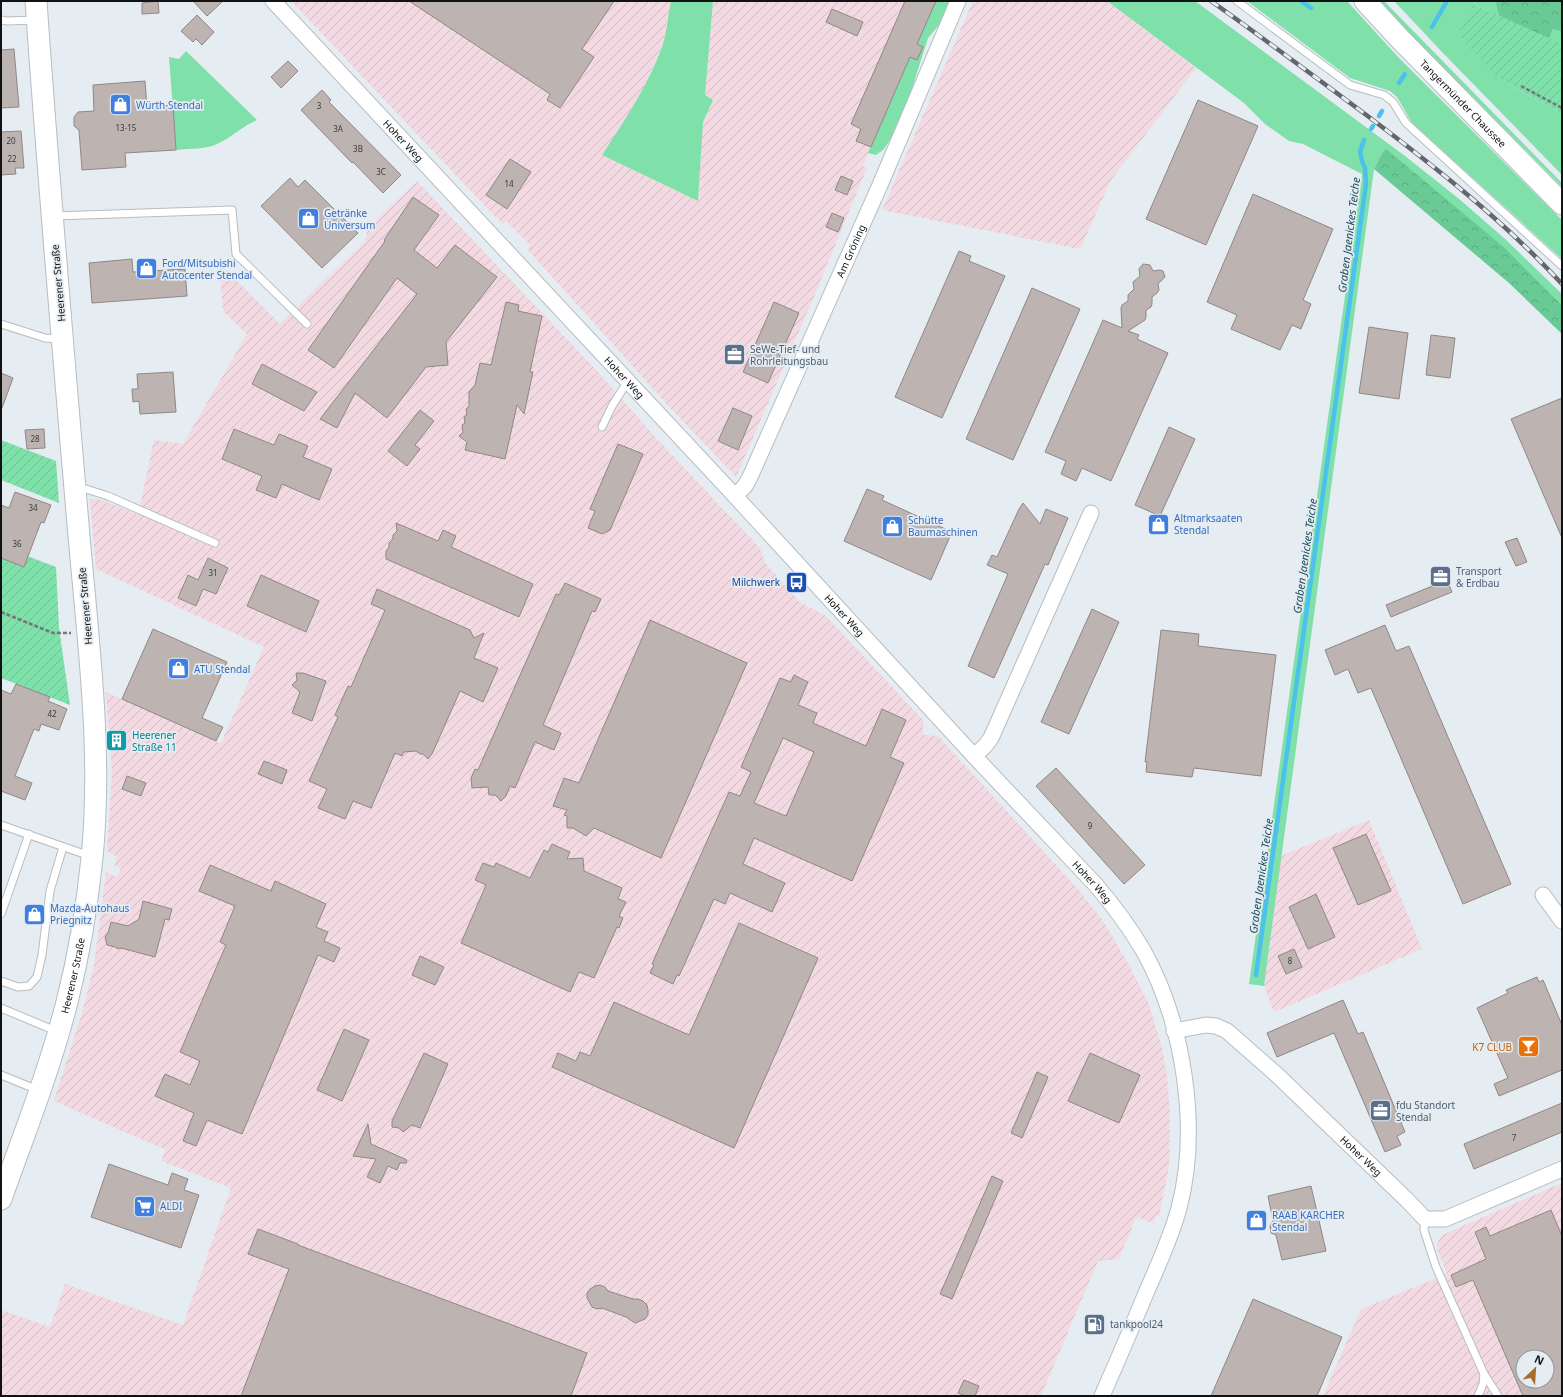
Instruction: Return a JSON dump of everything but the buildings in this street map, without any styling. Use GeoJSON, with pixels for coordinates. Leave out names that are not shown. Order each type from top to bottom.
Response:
{"type":"FeatureCollection","features":[{"type":"Feature","properties":{"kind":"main road","name":"Tangermünder Chaussee"},"geometry":{"type":"LineString","coordinates":[[1365,1],[1400,39],[1562,204]]}},
{"type":"Feature","properties":{"kind":"main road","name":"Heerener Straße"},"geometry":{"type":"LineString","coordinates":[[1,1199],[40,1090],[59,1031],[79,947],[92,857],[95,794],[95,755],[87,631],[37,10]]}},
{"type":"Feature","properties":{"kind":"street","name":"Hoher Weg"},"geometry":{"type":"LineString","coordinates":[[273,1],[735,496],[974,756],[1095,884],[1114,906],[1128,927],[1146,958],[1161,990],[1174,1031],[1180,1054],[1188,1109],[1188,1146],[1185,1178],[1178,1209],[1165,1250],[1102,1396]]}},
{"type":"Feature","properties":{"kind":"street","name":"Am Gröning"},"geometry":{"type":"LineString","coordinates":[[735,496],[745,486],[754,470],[883,178],[958,1]]}},
{"type":"Feature","properties":{"kind":"street"},"geometry":{"type":"LineString","coordinates":[[974,756],[991,738],[1091,513]]}},
{"type":"Feature","properties":{"kind":"street"},"geometry":{"type":"LineString","coordinates":[[1543,895],[1562,921]]}},
{"type":"Feature","properties":{"kind":"street","name":"Hoher Weg"},"geometry":{"type":"LineString","coordinates":[[1174,1031],[1206,1025],[1216,1026],[1227,1031],[1276,1074],[1425,1219]]}},
{"type":"Feature","properties":{"kind":"street"},"geometry":{"type":"LineString","coordinates":[[1425,1219],[1445,1219],[1562,1169]]}},
{"type":"Feature","properties":{"kind":"lane"},"geometry":{"type":"LineString","coordinates":[[1236,1],[1350,85],[1384,95],[1394,102],[1406,123],[1562,266]]}},
{"type":"Feature","properties":{"kind":"lane"},"geometry":{"type":"LineString","coordinates":[[1,20],[7,21],[37,10]]}},
{"type":"Feature","properties":{"kind":"lane"},"geometry":{"type":"LineString","coordinates":[[53,216],[232,210],[236,254],[307,324]]}},
{"type":"Feature","properties":{"kind":"lane"},"geometry":{"type":"LineString","coordinates":[[1,324],[45,338],[63,339]]}},
{"type":"Feature","properties":{"kind":"lane"},"geometry":{"type":"LineString","coordinates":[[602,427],[612,406],[628,381]]}},
{"type":"Feature","properties":{"kind":"lane"},"geometry":{"type":"LineString","coordinates":[[75,490],[86,489],[108,496],[215,543]]}},
{"type":"Feature","properties":{"kind":"lane"},"geometry":{"type":"LineString","coordinates":[[1,824],[92,857]]}},
{"type":"Feature","properties":{"kind":"lane"},"geometry":{"type":"LineString","coordinates":[[1,914],[30,834]]}},
{"type":"Feature","properties":{"kind":"lane"},"geometry":{"type":"LineString","coordinates":[[1,981],[18,987],[29,986],[37,977],[42,956],[50,892],[63,847]]}},
{"type":"Feature","properties":{"kind":"lane"},"geometry":{"type":"LineString","coordinates":[[1,1008],[59,1031]]}},
{"type":"Feature","properties":{"kind":"lane"},"geometry":{"type":"LineString","coordinates":[[1,1075],[40,1090]]}},
{"type":"Feature","properties":{"kind":"lane"},"geometry":{"type":"LineString","coordinates":[[1425,1219],[1424,1230],[1436,1267],[1484,1374],[1498,1396]]}},
{"type":"Feature","properties":{"kind":"lane"},"geometry":{"type":"LineString","coordinates":[[1478,1396],[1483,1384],[1484,1374]]}},
{"type":"Feature","properties":{"kind":"path"},"geometry":{"type":"LineString","coordinates":[[1521,86],[1562,108]]}},
{"type":"Feature","properties":{"kind":"path"},"geometry":{"type":"LineString","coordinates":[[1,612],[53,632],[87,631]]}},
{"type":"Feature","properties":{"kind":"shaded area"},"geometry":{"type":"Polygon","coordinates":[[[291,1],[671,1],[663,43],[646,83],[625,120],[602,155],[698,201],[703,122],[713,100],[705,96],[713,1],[936,1],[923,47],[917,60],[910,58],[875,137],[863,166],[867,168],[813,299],[736,477],[674,412],[527,249],[530,245],[506,221],[503,224],[482,203],[291,1]]]}},
{"type":"Feature","properties":{"kind":"shaded area"},"geometry":{"type":"Polygon","coordinates":[[[973,1],[1107,1],[1196,68],[1111,180],[1080,249],[882,210],[973,1]]]}},
{"type":"Feature","properties":{"kind":"shaded area"},"geometry":{"type":"Polygon","coordinates":[[[417,181],[598,372],[657,439],[760,548],[765,563],[801,603],[826,616],[923,720],[923,735],[938,736],[1076,887],[1103,921],[1148,1002],[1161,1044],[1167,1075],[1170,1114],[1169,1167],[1159,1216],[1156,1215],[1153,1223],[1136,1217],[1119,1259],[1098,1261],[1041,1396],[1,1395],[1,1310],[50,1327],[65,1284],[183,1325],[231,1188],[161,1161],[166,1150],[54,1101],[82,1013],[94,965],[106,872],[117,877],[121,868],[114,865],[118,857],[107,851],[112,773],[106,692],[221,743],[264,647],[96,569],[90,499],[105,501],[138,515],[154,440],[183,444],[247,334],[223,311],[219,263],[280,324],[365,241],[368,228],[417,181]]]}},
{"type":"Feature","properties":{"kind":"shaded area"},"geometry":{"type":"Polygon","coordinates":[[[1369,820],[1422,949],[1274,1012],[1264,986],[1281,856],[1369,820]]]}},
{"type":"Feature","properties":{"kind":"shaded area"},"geometry":{"type":"Polygon","coordinates":[[[1562,1183],[1562,1396],[1323,1396],[1361,1309],[1447,1274],[1437,1249],[1437,1244],[1442,1235],[1562,1183]]]}},
{"type":"Feature","properties":{"kind":"green space"},"geometry":{"type":"Polygon","coordinates":[[[671,1],[713,1],[705,95],[713,100],[703,122],[698,201],[602,155],[636,101],[651,73],[663,44],[671,1]]]}},
{"type":"Feature","properties":{"kind":"green space"},"geometry":{"type":"Polygon","coordinates":[[[936,1],[950,1],[939,25],[928,38],[901,123],[884,149],[876,155],[868,153],[910,57],[917,60],[922,47],[917,44],[936,1]]]}},
{"type":"Feature","properties":{"kind":"green space"},"geometry":{"type":"Polygon","coordinates":[[[1107,1],[1195,1],[1405,156],[1458,198],[1504,238],[1562,294],[1562,305],[1505,248],[1381,155],[1374,169],[1264,986],[1249,984],[1362,174],[1303,144],[1289,141],[1265,124],[1244,103],[1107,1]]]}},
{"type":"Feature","properties":{"kind":"green space"},"geometry":{"type":"Polygon","coordinates":[[[1247,1],[1347,1],[1399,58],[1562,220],[1562,259],[1412,123],[1397,97],[1390,91],[1350,78],[1247,1]]]}},
{"type":"Feature","properties":{"kind":"green space"},"geometry":{"type":"Polygon","coordinates":[[[1380,1],[1384,1],[1562,183],[1562,187],[1407,31],[1380,1]]]}},
{"type":"Feature","properties":{"kind":"green space"},"geometry":{"type":"Polygon","coordinates":[[[1394,1],[1495,1],[1499,16],[1474,4],[1498,78],[1562,114],[1562,175],[1442,52],[1394,1]]]}},
{"type":"Feature","properties":{"kind":"green space"},"geometry":{"type":"Polygon","coordinates":[[[1495,1],[1562,1],[1562,32],[1553,29],[1549,39],[1499,16],[1495,1]]]}},
{"type":"Feature","properties":{"kind":"green space"},"geometry":{"type":"Polygon","coordinates":[[[1474,4],[1562,44],[1562,114],[1498,78],[1458,34],[1474,4]]]}},
{"type":"Feature","properties":{"kind":"green space"},"geometry":{"type":"Polygon","coordinates":[[[1553,29],[1562,32],[1562,44],[1549,39],[1553,29]]]}},
{"type":"Feature","properties":{"kind":"green space"},"geometry":{"type":"Polygon","coordinates":[[[186,51],[257,120],[214,145],[204,148],[176,150],[169,57],[179,59],[186,51]]]}},
{"type":"Feature","properties":{"kind":"green space"},"geometry":{"type":"Polygon","coordinates":[[[1386,149],[1505,248],[1562,305],[1562,334],[1509,283],[1374,169],[1381,155],[1386,149]]]}},
{"type":"Feature","properties":{"kind":"green space"},"geometry":{"type":"Polygon","coordinates":[[[1,440],[56,461],[59,503],[1,480],[1,440]]]}},
{"type":"Feature","properties":{"kind":"green space"},"geometry":{"type":"Polygon","coordinates":[[[1,546],[56,567],[59,628],[70,705],[1,678],[1,546]]]}},
{"type":"Feature","properties":{"kind":"waterway"},"geometry":{"type":"LineString","coordinates":[[1301,1],[1311,8]]}},
{"type":"Feature","properties":{"kind":"waterway","name":"Graben Jaenickes Teiche"},"geometry":{"type":"LineString","coordinates":[[1432,27],[1447,1]]}},
{"type":"Feature","properties":{"kind":"waterway","name":"Graben Jaenickes Teiche"},"geometry":{"type":"LineString","coordinates":[[1399,83],[1405,74]]}},
{"type":"Feature","properties":{"kind":"waterway","name":"Graben Jaenickes Teiche"},"geometry":{"type":"LineString","coordinates":[[1379,116],[1382,111]]}},
{"type":"Feature","properties":{"kind":"waterway","name":"Graben Jaenickes Teiche"},"geometry":{"type":"LineString","coordinates":[[1256,975],[1366,184],[1365,168],[1360,152],[1364,140]]}},
{"type":"Feature","properties":{"kind":"railway"},"geometry":{"type":"LineString","coordinates":[[1211,1],[1365,114],[1467,194],[1516,238],[1562,284]]}},
{"type":"Feature","properties":{"kind":"place","name":"Würth Stendal"},"geometry":{"type":"Point","coordinates":[121,105]}},
{"type":"Feature","properties":{"kind":"place","name":"Getränke Universum"},"geometry":{"type":"Point","coordinates":[309,219]}},
{"type":"Feature","properties":{"kind":"place","name":"Ford/Mitsubishi Autocenter Stendal"},"geometry":{"type":"Point","coordinates":[146,269]}},
{"type":"Feature","properties":{"kind":"place","name":"SeWe-Tief- und Rohrleitungsbau"},"geometry":{"type":"Point","coordinates":[735,355]}},
{"type":"Feature","properties":{"kind":"place","name":"Altmarksaaten Stendal"},"geometry":{"type":"Point","coordinates":[1158,524]}},
{"type":"Feature","properties":{"kind":"place","name":"Schütte Baumaschinen"},"geometry":{"type":"Point","coordinates":[892,526]}},
{"type":"Feature","properties":{"kind":"place","name":"Transport & Erdbau"},"geometry":{"type":"Point","coordinates":[1440,577]}},
{"type":"Feature","properties":{"kind":"place","name":"Milchwerk"},"geometry":{"type":"Point","coordinates":[796,582]}},
{"type":"Feature","properties":{"kind":"place","name":"ATU Stendal"},"geometry":{"type":"Point","coordinates":[179,669]}},
{"type":"Feature","properties":{"kind":"place","name":"Heerener Straße 11"},"geometry":{"type":"Point","coordinates":[117,741]}},
{"type":"Feature","properties":{"kind":"place","name":"Mazda-Autohaus Priegnitz"},"geometry":{"type":"Point","coordinates":[34,914]}},
{"type":"Feature","properties":{"kind":"place","name":"K7 CLUB"},"geometry":{"type":"Point","coordinates":[1528,1047]}},
{"type":"Feature","properties":{"kind":"place","name":"fdu Standort Stendal"},"geometry":{"type":"Point","coordinates":[1381,1111]}},
{"type":"Feature","properties":{"kind":"place","name":"ALDI"},"geometry":{"type":"Point","coordinates":[145,1206]}},
{"type":"Feature","properties":{"kind":"place","name":"RAAB KARCHER Stendal"},"geometry":{"type":"Point","coordinates":[1257,1221]}},
{"type":"Feature","properties":{"kind":"place","name":"tankpool24"},"geometry":{"type":"Point","coordinates":[1094,1324]}}]}
